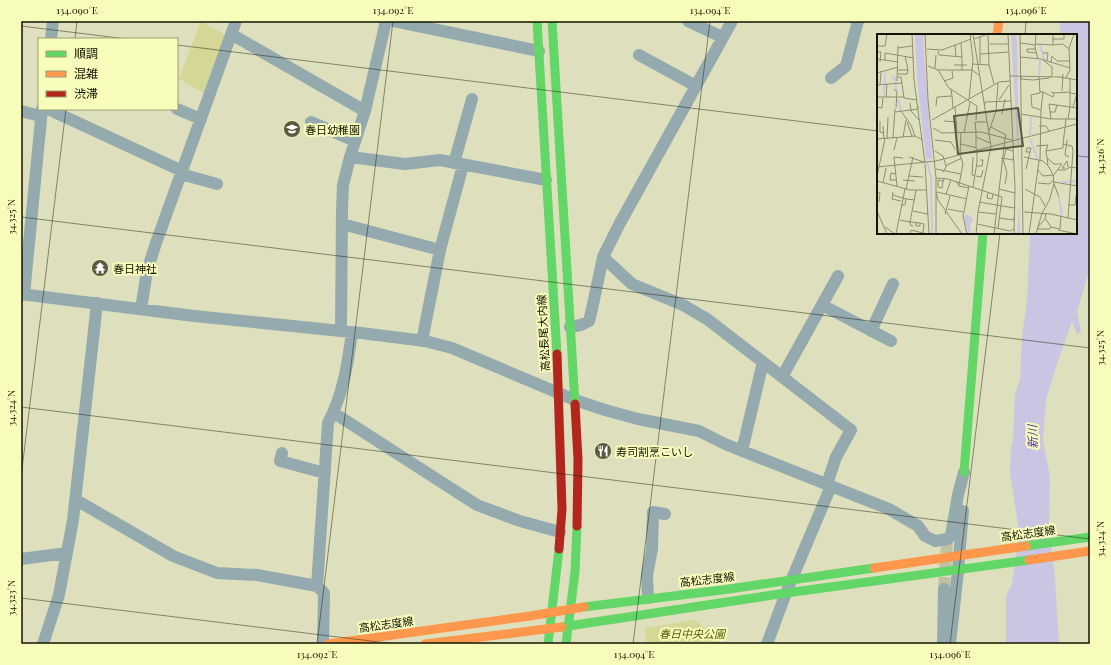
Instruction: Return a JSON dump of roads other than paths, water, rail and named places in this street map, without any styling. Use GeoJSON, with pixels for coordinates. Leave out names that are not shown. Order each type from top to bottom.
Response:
{"type":"FeatureCollection","features":[{"type":"Feature","properties":{"kind":"main road","name":"高松長尾大内線"},"geometry":{"type":"LineString","coordinates":[[537,21],[559,393],[562,502],[558,568],[548,644]]}},
{"type":"Feature","properties":{"kind":"main road"},"geometry":{"type":"LineString","coordinates":[[552,21],[578,460],[578,508],[575,572],[566,644]]}},
{"type":"Feature","properties":{"kind":"main road"},"geometry":{"type":"LineString","coordinates":[[964,472],[983,234]]}},
{"type":"Feature","properties":{"kind":"main road","name":"高松志度線"},"geometry":{"type":"LineString","coordinates":[[328,644],[648,598],[722,590],[1090,537]]}},
{"type":"Feature","properties":{"kind":"main road"},"geometry":{"type":"LineString","coordinates":[[425,644],[550,629],[786,593],[960,571],[1090,551]]}},
{"type":"Feature","properties":{"kind":"street"},"geometry":{"type":"LineString","coordinates":[[51,38],[53,21]]}},
{"type":"Feature","properties":{"kind":"street"},"geometry":{"type":"LineString","coordinates":[[141,309],[147,271],[236,21]]}},
{"type":"Feature","properties":{"kind":"street"},"geometry":{"type":"LineString","coordinates":[[317,586],[328,423],[334,413],[347,369],[347,332],[342,224],[343,185],[350,157],[365,111],[386,21]]}},
{"type":"Feature","properties":{"kind":"street"},"geometry":{"type":"LineString","coordinates":[[394,21],[539,51]]}},
{"type":"Feature","properties":{"kind":"street"},"geometry":{"type":"LineString","coordinates":[[688,21],[722,37]]}},
{"type":"Feature","properties":{"kind":"street"},"geometry":{"type":"LineString","coordinates":[[570,327],[581,325],[588,321],[603,258],[620,223],[732,21]]}},
{"type":"Feature","properties":{"kind":"street"},"geometry":{"type":"LineString","coordinates":[[831,78],[846,66],[858,21]]}},
{"type":"Feature","properties":{"kind":"street"},"geometry":{"type":"LineString","coordinates":[[991,34],[998,26]]}},
{"type":"Feature","properties":{"kind":"street"},"geometry":{"type":"LineString","coordinates":[[231,34],[365,111]]}},
{"type":"Feature","properties":{"kind":"street"},"geometry":{"type":"LineString","coordinates":[[639,56],[696,86]]}},
{"type":"Feature","properties":{"kind":"street"},"geometry":{"type":"LineString","coordinates":[[422,341],[472,99]]}},
{"type":"Feature","properties":{"kind":"street"},"geometry":{"type":"LineString","coordinates":[[178,109],[201,119]]}},
{"type":"Feature","properties":{"kind":"street"},"geometry":{"type":"LineString","coordinates":[[21,110],[43,111],[181,172],[217,184]]}},
{"type":"Feature","properties":{"kind":"street"},"geometry":{"type":"LineString","coordinates":[[43,111],[23,294],[97,304],[422,341],[452,348],[575,400],[638,419],[699,431],[742,451],[889,509],[918,526],[930,540],[935,541],[948,541],[951,535],[958,495],[964,472]]}},
{"type":"Feature","properties":{"kind":"street"},"geometry":{"type":"LineString","coordinates":[[311,122],[355,141]]}},
{"type":"Feature","properties":{"kind":"street"},"geometry":{"type":"LineString","coordinates":[[350,157],[405,164],[440,160],[546,180]]}},
{"type":"Feature","properties":{"kind":"street"},"geometry":{"type":"LineString","coordinates":[[342,224],[440,250]]}},
{"type":"Feature","properties":{"kind":"street"},"geometry":{"type":"LineString","coordinates":[[603,258],[632,284],[683,305],[707,319],[851,430],[836,456],[829,485],[767,644]]}},
{"type":"Feature","properties":{"kind":"street"},"geometry":{"type":"LineString","coordinates":[[782,377],[838,276]]}},
{"type":"Feature","properties":{"kind":"street"},"geometry":{"type":"LineString","coordinates":[[871,331],[893,284]]}},
{"type":"Feature","properties":{"kind":"street"},"geometry":{"type":"LineString","coordinates":[[43,644],[59,595],[76,500],[97,304]]}},
{"type":"Feature","properties":{"kind":"street"},"geometry":{"type":"LineString","coordinates":[[822,305],[891,341]]}},
{"type":"Feature","properties":{"kind":"street"},"geometry":{"type":"LineString","coordinates":[[742,451],[763,362]]}},
{"type":"Feature","properties":{"kind":"street"},"geometry":{"type":"LineString","coordinates":[[334,413],[477,505],[520,521],[560,532]]}},
{"type":"Feature","properties":{"kind":"street"},"geometry":{"type":"LineString","coordinates":[[282,453],[280,461],[325,473]]}},
{"type":"Feature","properties":{"kind":"street"},"geometry":{"type":"LineString","coordinates":[[950,644],[960,571],[964,472]]}},
{"type":"Feature","properties":{"kind":"street"},"geometry":{"type":"LineString","coordinates":[[76,500],[173,556],[217,573],[257,575],[317,586],[324,593],[322,644]]}},
{"type":"Feature","properties":{"kind":"street"},"geometry":{"type":"LineString","coordinates":[[648,598],[647,575],[652,549],[653,512],[665,514]]}},
{"type":"Feature","properties":{"kind":"street"},"geometry":{"type":"LineString","coordinates":[[21,560],[67,553]]}},
{"type":"Feature","properties":{"kind":"street"},"geometry":{"type":"LineString","coordinates":[[942,644],[944,589]]}},
{"type":"Feature","properties":{"kind":"water","name":"新川"},"geometry":{"type":"Polygon","coordinates":[[[1059,21],[1090,21],[1090,268],[1077,312],[1081,331],[1077,335],[1072,322],[1046,400],[1043,441],[1050,477],[1049,527],[1055,578],[1059,642],[1058,644],[1006,644],[1006,596],[1012,584],[1019,531],[1010,473],[1011,448],[1013,439],[1015,394],[1020,378],[1022,336],[1027,301],[1030,234],[1077,234],[1077,34],[1061,34],[1059,21]]]}},
{"type":"Feature","properties":{"kind":"tunnel"},"geometry":{"type":"LineString","coordinates":[[944,589],[947,543]]}},
{"type":"Feature","properties":{"kind":"place","name":"春日幼稚園"},"geometry":{"type":"Point","coordinates":[292,129]}},
{"type":"Feature","properties":{"kind":"place","name":"春日神社"},"geometry":{"type":"Point","coordinates":[100,268]}},
{"type":"Feature","properties":{"kind":"place","name":"寿司割烹こいし"},"geometry":{"type":"Point","coordinates":[603,451]}},
{"type":"Feature","properties":{"kind":"park label","name":"春日中央公園"},"geometry":{"type":"Point","coordinates":[692,633]}}]}
